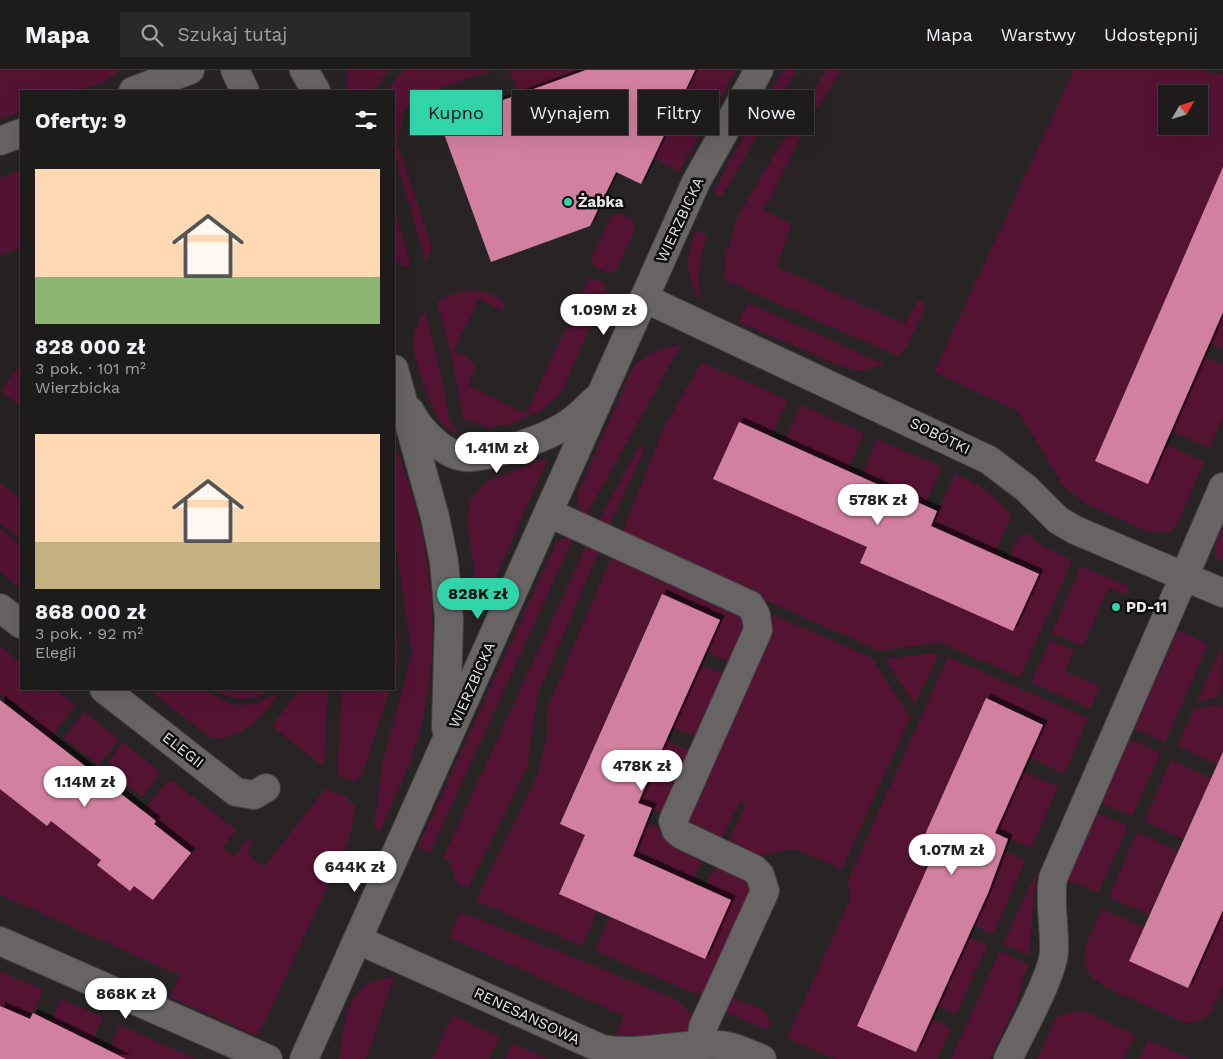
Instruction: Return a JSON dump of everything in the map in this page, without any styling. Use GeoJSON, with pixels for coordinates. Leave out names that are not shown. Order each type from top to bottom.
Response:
{"type":"FeatureCollection","features":[{"type":"Feature","properties":{"kind":"street"},"geometry":{"type":"LineString","coordinates":[[136,90],[190,70]]}},
{"type":"Feature","properties":{"kind":"street"},"geometry":{"type":"LineString","coordinates":[[236,70],[246,90]]}},
{"type":"Feature","properties":{"kind":"street"},"geometry":{"type":"LineString","coordinates":[[304,70],[315,90]]}},
{"type":"Feature","properties":{"kind":"street"},"geometry":{"type":"LineString","coordinates":[[320,90],[321,70]]}},
{"type":"Feature","properties":{"kind":"street","name":"WIERZBICKA"},"geometry":{"type":"LineString","coordinates":[[304,1059],[696,182],[759,70]]}},
{"type":"Feature","properties":{"kind":"street"},"geometry":{"type":"LineString","coordinates":[[0,142],[20,134]]}},
{"type":"Feature","properties":{"kind":"street","name":"SOBÓTKI"},"geometry":{"type":"LineString","coordinates":[[644,298],[990,460],[1027,489],[1058,520],[1075,530],[1223,593]]}},
{"type":"Feature","properties":{"kind":"street"},"geometry":{"type":"LineString","coordinates":[[395,373],[404,398],[435,517],[444,561],[449,619],[449,674],[445,745]]}},
{"type":"Feature","properties":{"kind":"street"},"geometry":{"type":"LineString","coordinates":[[404,398],[417,421],[445,450],[462,457],[481,457],[548,435],[568,424],[604,390]]}},
{"type":"Feature","properties":{"kind":"street"},"geometry":{"type":"LineString","coordinates":[[1008,1059],[1046,977],[1054,952],[1050,889],[1053,878],[1223,487]]}},
{"type":"Feature","properties":{"kind":"street"},"geometry":{"type":"LineString","coordinates":[[549,513],[750,605],[756,615],[758,630],[673,822],[676,830],[682,835],[754,869],[760,875],[765,891],[703,1027],[701,1047]]}},
{"type":"Feature","properties":{"kind":"street"},"geometry":{"type":"LineString","coordinates":[[0,608],[20,623]]}},
{"type":"Feature","properties":{"kind":"street","name":"ELEGII"},"geometry":{"type":"LineString","coordinates":[[105,690],[236,792],[254,795],[266,788]]}},
{"type":"Feature","properties":{"kind":"street","name":"RENESANSOWA"},"geometry":{"type":"LineString","coordinates":[[358,940],[602,1049],[629,1052],[718,1045],[740,1050],[762,1059]]}},
{"type":"Feature","properties":{"kind":"street"},"geometry":{"type":"LineString","coordinates":[[0,942],[268,1059]]}},
{"type":"Feature","properties":{"kind":"shaded area"},"geometry":{"type":"Polygon","coordinates":[[[0,70],[120,70],[110,78],[99,83],[74,90],[20,90],[20,111],[0,119],[0,70]]]}},
{"type":"Feature","properties":{"kind":"shaded area"},"geometry":{"type":"Polygon","coordinates":[[[348,70],[388,70],[375,90],[347,90],[348,70]]]}},
{"type":"Feature","properties":{"kind":"shaded area"},"geometry":{"type":"Polygon","coordinates":[[[403,70],[494,70],[435,90],[410,90],[410,103],[404,112],[397,143],[432,248],[426,262],[395,156],[395,90],[388,90],[403,70]]]}},
{"type":"Feature","properties":{"kind":"shaded area"},"geometry":{"type":"Polygon","coordinates":[[[509,70],[586,70],[530,90],[517,90],[509,70]]]}},
{"type":"Feature","properties":{"kind":"shaded area"},"geometry":{"type":"Polygon","coordinates":[[[695,70],[736,70],[719,100],[719,90],[685,90],[695,70]]]}},
{"type":"Feature","properties":{"kind":"shaded area"},"geometry":{"type":"Polygon","coordinates":[[[784,70],[796,70],[784,90],[772,90],[784,70]]]}},
{"type":"Feature","properties":{"kind":"shaded area"},"geometry":{"type":"Polygon","coordinates":[[[826,70],[841,70],[814,114],[814,90],[826,70]]]}},
{"type":"Feature","properties":{"kind":"shaded area"},"geometry":{"type":"Polygon","coordinates":[[[1074,70],[1196,70],[1223,75],[1223,199],[1211,195],[1095,460],[1165,444],[1204,462],[1176,526],[1170,532],[1149,532],[1086,504],[1064,487],[1018,411],[934,372],[1074,70]]]}},
{"type":"Feature","properties":{"kind":"shaded area"},"geometry":{"type":"Polygon","coordinates":[[[664,135],[699,135],[679,171],[653,158],[664,135]]]}},
{"type":"Feature","properties":{"kind":"shaded area"},"geometry":{"type":"Polygon","coordinates":[[[744,135],[758,135],[721,197],[714,192],[744,135]]]}},
{"type":"Feature","properties":{"kind":"shaded area"},"geometry":{"type":"Polygon","coordinates":[[[787,135],[802,135],[764,210],[791,224],[777,267],[905,324],[917,301],[924,302],[925,308],[907,346],[898,356],[724,280],[726,255],[738,215],[787,135]]]}},
{"type":"Feature","properties":{"kind":"shaded area"},"geometry":{"type":"Polygon","coordinates":[[[20,170],[20,247],[0,255],[0,178],[20,170]]]}},
{"type":"Feature","properties":{"kind":"shaded area"},"geometry":{"type":"Polygon","coordinates":[[[395,211],[411,267],[401,265],[395,261],[395,211]]]}},
{"type":"Feature","properties":{"kind":"shaded area"},"geometry":{"type":"Polygon","coordinates":[[[619,213],[633,220],[635,228],[616,270],[608,273],[593,265],[591,258],[611,216],[619,213]]]}},
{"type":"Feature","properties":{"kind":"shaded area"},"geometry":{"type":"Polygon","coordinates":[[[696,231],[706,235],[698,274],[700,300],[689,274],[688,266],[692,240],[696,231]]]}},
{"type":"Feature","properties":{"kind":"shaded area"},"geometry":{"type":"Polygon","coordinates":[[[589,278],[603,282],[606,290],[561,393],[541,411],[507,425],[487,427],[463,418],[451,353],[437,302],[454,294],[480,291],[496,297],[504,303],[504,312],[479,299],[453,351],[468,358],[475,367],[468,385],[526,414],[565,329],[569,329],[572,325],[569,321],[589,278]]]}},
{"type":"Feature","properties":{"kind":"shaded area"},"geometry":{"type":"Polygon","coordinates":[[[748,303],[886,365],[860,371],[846,368],[739,322],[748,303]]]}},
{"type":"Feature","properties":{"kind":"shaded area"},"geometry":{"type":"Polygon","coordinates":[[[425,311],[445,392],[449,421],[458,431],[455,433],[442,424],[438,418],[416,361],[413,344],[414,335],[425,311]]]}},
{"type":"Feature","properties":{"kind":"shaded area"},"geometry":{"type":"Polygon","coordinates":[[[1223,312],[1223,349],[1209,343],[1223,312]]]}},
{"type":"Feature","properties":{"kind":"shaded area"},"geometry":{"type":"Polygon","coordinates":[[[681,345],[585,517],[578,505],[578,492],[633,367],[655,352],[667,347],[681,345]]]}},
{"type":"Feature","properties":{"kind":"shaded area"},"geometry":{"type":"Polygon","coordinates":[[[1204,356],[1223,365],[1223,417],[1210,448],[1171,431],[1204,356]]]}},
{"type":"Feature","properties":{"kind":"shaded area"},"geometry":{"type":"Polygon","coordinates":[[[702,362],[788,400],[771,437],[739,422],[713,479],[867,547],[860,563],[1013,631],[1039,574],[1008,560],[1019,536],[1028,534],[1042,546],[1072,561],[1020,677],[939,642],[880,651],[621,536],[664,427],[702,362]]]}},
{"type":"Feature","properties":{"kind":"shaded area"},"geometry":{"type":"Polygon","coordinates":[[[18,367],[20,369],[20,405],[1,391],[18,367]]]}},
{"type":"Feature","properties":{"kind":"shaded area"},"geometry":{"type":"Polygon","coordinates":[[[801,405],[864,433],[848,470],[784,441],[801,405]]]}},
{"type":"Feature","properties":{"kind":"shaded area"},"geometry":{"type":"Polygon","coordinates":[[[877,439],[942,467],[924,505],[885,506],[893,490],[861,476],[877,439]]]}},
{"type":"Feature","properties":{"kind":"shaded area"},"geometry":{"type":"Polygon","coordinates":[[[640,445],[644,450],[607,530],[598,522],[640,445]]]}},
{"type":"Feature","properties":{"kind":"shaded area"},"geometry":{"type":"Polygon","coordinates":[[[395,446],[418,517],[426,555],[431,593],[431,670],[425,709],[415,747],[380,831],[374,827],[383,761],[412,654],[395,542],[395,446]]]}},
{"type":"Feature","properties":{"kind":"shaded area"},"geometry":{"type":"Polygon","coordinates":[[[541,460],[547,460],[483,606],[478,593],[467,522],[470,500],[485,482],[541,460]]]}},
{"type":"Feature","properties":{"kind":"shaded area"},"geometry":{"type":"Polygon","coordinates":[[[955,474],[986,491],[1011,516],[994,554],[931,526],[955,474]]]}},
{"type":"Feature","properties":{"kind":"shaded area"},"geometry":{"type":"Polygon","coordinates":[[[0,483],[20,498],[20,539],[0,523],[0,483]]]}},
{"type":"Feature","properties":{"kind":"shaded area"},"geometry":{"type":"Polygon","coordinates":[[[1223,526],[1223,561],[1215,557],[1215,545],[1223,526]]]}},
{"type":"Feature","properties":{"kind":"shaded area"},"geometry":{"type":"Polygon","coordinates":[[[0,529],[20,545],[20,588],[0,572],[0,529]]]}},
{"type":"Feature","properties":{"kind":"shaded area"},"geometry":{"type":"Polygon","coordinates":[[[569,535],[574,536],[430,852],[418,847],[556,543],[569,535]]]}},
{"type":"Feature","properties":{"kind":"shaded area"},"geometry":{"type":"Polygon","coordinates":[[[588,542],[600,548],[537,696],[527,767],[468,888],[457,883],[449,861],[443,858],[588,542]]]}},
{"type":"Feature","properties":{"kind":"shaded area"},"geometry":{"type":"Polygon","coordinates":[[[613,553],[634,563],[638,570],[740,616],[748,626],[733,663],[705,652],[720,620],[661,594],[560,823],[585,835],[559,894],[597,911],[582,946],[476,901],[538,774],[547,737],[547,709],[613,553]]]}},
{"type":"Feature","properties":{"kind":"shaded area"},"geometry":{"type":"Polygon","coordinates":[[[1081,566],[1129,587],[1126,595],[1108,588],[1083,646],[1052,633],[1081,566]]]}},
{"type":"Feature","properties":{"kind":"shaded area"},"geometry":{"type":"Polygon","coordinates":[[[774,615],[872,658],[910,717],[841,871],[835,866],[798,850],[790,849],[757,856],[728,842],[746,805],[740,801],[722,839],[683,823],[774,615]]]}},
{"type":"Feature","properties":{"kind":"shaded area"},"geometry":{"type":"Polygon","coordinates":[[[395,622],[399,656],[395,673],[395,622]]]}},
{"type":"Feature","properties":{"kind":"shaded area"},"geometry":{"type":"Polygon","coordinates":[[[1178,630],[1208,644],[1165,742],[1134,729],[1178,630]]]}},
{"type":"Feature","properties":{"kind":"shaded area"},"geometry":{"type":"Polygon","coordinates":[[[1050,640],[1074,651],[1065,671],[1100,687],[1090,709],[1031,682],[1050,640]]]}},
{"type":"Feature","properties":{"kind":"shaded area"},"geometry":{"type":"Polygon","coordinates":[[[0,646],[20,662],[20,690],[55,690],[75,705],[50,739],[23,718],[26,714],[0,694],[0,646]]]}},
{"type":"Feature","properties":{"kind":"shaded area"},"geometry":{"type":"Polygon","coordinates":[[[1221,648],[1223,684],[1217,697],[1197,702],[1221,648]]]}},
{"type":"Feature","properties":{"kind":"shaded area"},"geometry":{"type":"Polygon","coordinates":[[[935,653],[938,655],[915,704],[885,659],[935,653]]]}},
{"type":"Feature","properties":{"kind":"shaded area"},"geometry":{"type":"Polygon","coordinates":[[[948,657],[1088,718],[1064,774],[1029,757],[1043,724],[986,698],[914,859],[928,866],[857,1025],[916,1052],[931,1019],[951,1028],[937,1059],[835,1059],[787,1038],[850,899],[848,880],[948,657]]]}},
{"type":"Feature","properties":{"kind":"shaded area"},"geometry":{"type":"Polygon","coordinates":[[[700,665],[727,676],[701,739],[672,727],[700,665]]]}},
{"type":"Feature","properties":{"kind":"shaded area"},"geometry":{"type":"Polygon","coordinates":[[[149,690],[205,690],[230,704],[247,705],[257,703],[275,694],[277,697],[256,720],[240,732],[211,738],[149,690]]]}},
{"type":"Feature","properties":{"kind":"shaded area"},"geometry":{"type":"Polygon","coordinates":[[[213,690],[270,690],[256,697],[241,699],[213,690]]]}},
{"type":"Feature","properties":{"kind":"shaded area"},"geometry":{"type":"Polygon","coordinates":[[[299,690],[328,690],[324,767],[272,726],[299,690]]]}},
{"type":"Feature","properties":{"kind":"shaded area"},"geometry":{"type":"Polygon","coordinates":[[[342,690],[390,690],[362,775],[354,781],[337,775],[342,690]]]}},
{"type":"Feature","properties":{"kind":"shaded area"},"geometry":{"type":"Polygon","coordinates":[[[1217,705],[1223,708],[1223,751],[1217,764],[1177,746],[1194,709],[1217,705]]]}},
{"type":"Feature","properties":{"kind":"shaded area"},"geometry":{"type":"Polygon","coordinates":[[[84,712],[119,739],[99,765],[64,738],[84,712]]]}},
{"type":"Feature","properties":{"kind":"shaded area"},"geometry":{"type":"Polygon","coordinates":[[[1130,739],[1160,753],[1132,816],[1101,803],[1130,739]]]}},
{"type":"Feature","properties":{"kind":"shaded area"},"geometry":{"type":"Polygon","coordinates":[[[666,740],[694,753],[668,816],[638,803],[666,740]]]}},
{"type":"Feature","properties":{"kind":"shaded area"},"geometry":{"type":"Polygon","coordinates":[[[122,742],[161,772],[142,797],[105,769],[122,742]]]}},
{"type":"Feature","properties":{"kind":"shaded area"},"geometry":{"type":"Polygon","coordinates":[[[1171,760],[1211,778],[1183,839],[1144,821],[1171,760]]]}},
{"type":"Feature","properties":{"kind":"shaded area"},"geometry":{"type":"Polygon","coordinates":[[[1023,771],[1058,787],[1031,848],[995,833],[1023,771]]]}},
{"type":"Feature","properties":{"kind":"shaded area"},"geometry":{"type":"Polygon","coordinates":[[[173,781],[236,830],[222,848],[235,857],[248,838],[253,843],[246,852],[264,867],[325,789],[347,797],[355,807],[350,837],[261,1030],[254,1035],[170,997],[179,975],[0,895],[0,782],[13,799],[46,826],[51,821],[153,900],[190,853],[154,824],[156,821],[143,811],[167,782],[173,781]]]}},
{"type":"Feature","properties":{"kind":"shaded area"},"geometry":{"type":"Polygon","coordinates":[[[1097,813],[1128,826],[1098,893],[1068,880],[1097,813]]]}},
{"type":"Feature","properties":{"kind":"shaded area"},"geometry":{"type":"Polygon","coordinates":[[[633,816],[662,829],[660,834],[705,854],[692,883],[618,850],[633,816]]]}},
{"type":"Feature","properties":{"kind":"shaded area"},"geometry":{"type":"Polygon","coordinates":[[[1137,832],[1178,851],[1149,915],[1109,897],[1137,832]]]}},
{"type":"Feature","properties":{"kind":"shaded area"},"geometry":{"type":"Polygon","coordinates":[[[990,845],[1025,861],[993,934],[973,925],[990,845]]]}},
{"type":"Feature","properties":{"kind":"shaded area"},"geometry":{"type":"Polygon","coordinates":[[[718,861],[741,871],[753,886],[706,994],[691,992],[595,951],[610,917],[705,959],[731,900],[704,888],[718,861]]]}},
{"type":"Feature","properties":{"kind":"shaded area"},"geometry":{"type":"Polygon","coordinates":[[[1036,873],[1029,955],[1003,944],[1036,873]]]}},
{"type":"Feature","properties":{"kind":"shaded area"},"geometry":{"type":"Polygon","coordinates":[[[1102,909],[1144,928],[1129,961],[1188,988],[1223,910],[1223,987],[1211,1013],[1203,1020],[1185,1023],[1103,986],[1089,974],[1084,964],[1086,944],[1102,909]]]}},
{"type":"Feature","properties":{"kind":"shaded area"},"geometry":{"type":"Polygon","coordinates":[[[461,912],[673,998],[688,1010],[690,1014],[691,1019],[688,1029],[684,1036],[613,1041],[624,1016],[449,937],[461,912]]]}},
{"type":"Feature","properties":{"kind":"shaded area"},"geometry":{"type":"Polygon","coordinates":[[[968,937],[987,946],[956,1014],[937,1006],[968,937]]]}},
{"type":"Feature","properties":{"kind":"shaded area"},"geometry":{"type":"Polygon","coordinates":[[[1000,951],[1028,964],[1016,1003],[990,1059],[951,1059],[1000,951]]]}},
{"type":"Feature","properties":{"kind":"shaded area"},"geometry":{"type":"Polygon","coordinates":[[[0,971],[43,990],[30,1019],[0,1006],[0,971]]]}},
{"type":"Feature","properties":{"kind":"shaded area"},"geometry":{"type":"Polygon","coordinates":[[[394,977],[366,1059],[339,1059],[346,1017],[356,995],[365,986],[378,980],[394,977]]]}},
{"type":"Feature","properties":{"kind":"shaded area"},"geometry":{"type":"Polygon","coordinates":[[[731,997],[765,1011],[770,1022],[767,1030],[719,1009],[731,997]]]}},
{"type":"Feature","properties":{"kind":"shaded area"},"geometry":{"type":"Polygon","coordinates":[[[61,999],[103,1017],[90,1046],[48,1027],[61,999]]]}},
{"type":"Feature","properties":{"kind":"shaded area"},"geometry":{"type":"Polygon","coordinates":[[[1077,1011],[1088,1013],[1135,1035],[1124,1059],[1037,1059],[1057,1016],[1077,1011]]]}},
{"type":"Feature","properties":{"kind":"shaded area"},"geometry":{"type":"Polygon","coordinates":[[[453,1015],[499,1037],[489,1059],[432,1059],[453,1015]]]}},
{"type":"Feature","properties":{"kind":"shaded area"},"geometry":{"type":"Polygon","coordinates":[[[120,1025],[195,1059],[118,1059],[106,1054],[120,1025]]]}},
{"type":"Feature","properties":{"kind":"shaded area"},"geometry":{"type":"Polygon","coordinates":[[[1148,1040],[1191,1059],[1139,1059],[1148,1040]]]}},
{"type":"Feature","properties":{"kind":"shaded area"},"geometry":{"type":"Polygon","coordinates":[[[512,1043],[547,1059],[505,1059],[512,1043]]]}},
{"type":"Feature","properties":{"kind":"building"},"geometry":{"type":"Polygon","coordinates":[[[586,70],[695,70],[686,90],[638,90],[638,135],[664,135],[641,184],[616,172],[590,226],[491,262],[444,135],[502,135],[502,100],[512,97],[512,135],[628,135],[628,90],[531,90],[586,70]]]}},
{"type":"Feature","properties":{"kind":"building"},"geometry":{"type":"Polygon","coordinates":[[[1223,167],[1223,312],[1148,484],[1095,461],[1223,167]]]}},
{"type":"Feature","properties":{"kind":"building"},"geometry":{"type":"Polygon","coordinates":[[[739,422],[937,511],[931,526],[1039,574],[1013,631],[860,563],[867,547],[713,479],[739,422]]]}},
{"type":"Feature","properties":{"kind":"building"},"geometry":{"type":"Polygon","coordinates":[[[662,594],[720,620],[638,803],[652,808],[633,856],[731,900],[705,959],[559,894],[585,835],[560,824],[662,594]]]}},
{"type":"Feature","properties":{"kind":"building"},"geometry":{"type":"Polygon","coordinates":[[[986,698],[1043,725],[995,833],[1008,839],[988,893],[916,1052],[857,1026],[928,866],[914,859],[986,698]]]}},
{"type":"Feature","properties":{"kind":"building"},"geometry":{"type":"Polygon","coordinates":[[[0,700],[156,821],[154,824],[191,853],[153,900],[134,886],[130,891],[97,865],[101,860],[51,821],[47,826],[0,789],[0,700]]]}},
{"type":"Feature","properties":{"kind":"building"},"geometry":{"type":"Polygon","coordinates":[[[1223,752],[1223,910],[1188,988],[1129,961],[1223,752]]]}},
{"type":"Feature","properties":{"kind":"building"},"geometry":{"type":"Polygon","coordinates":[[[0,1006],[30,1019],[33,1013],[126,1059],[0,1059],[0,1006]]]}},
{"type":"Feature","properties":{"kind":"place","name":"Żabka"},"geometry":{"type":"Point","coordinates":[568,202]}},
{"type":"Feature","properties":{"kind":"place","name":"PD-11"},"geometry":{"type":"Point","coordinates":[1116,607]}}]}
